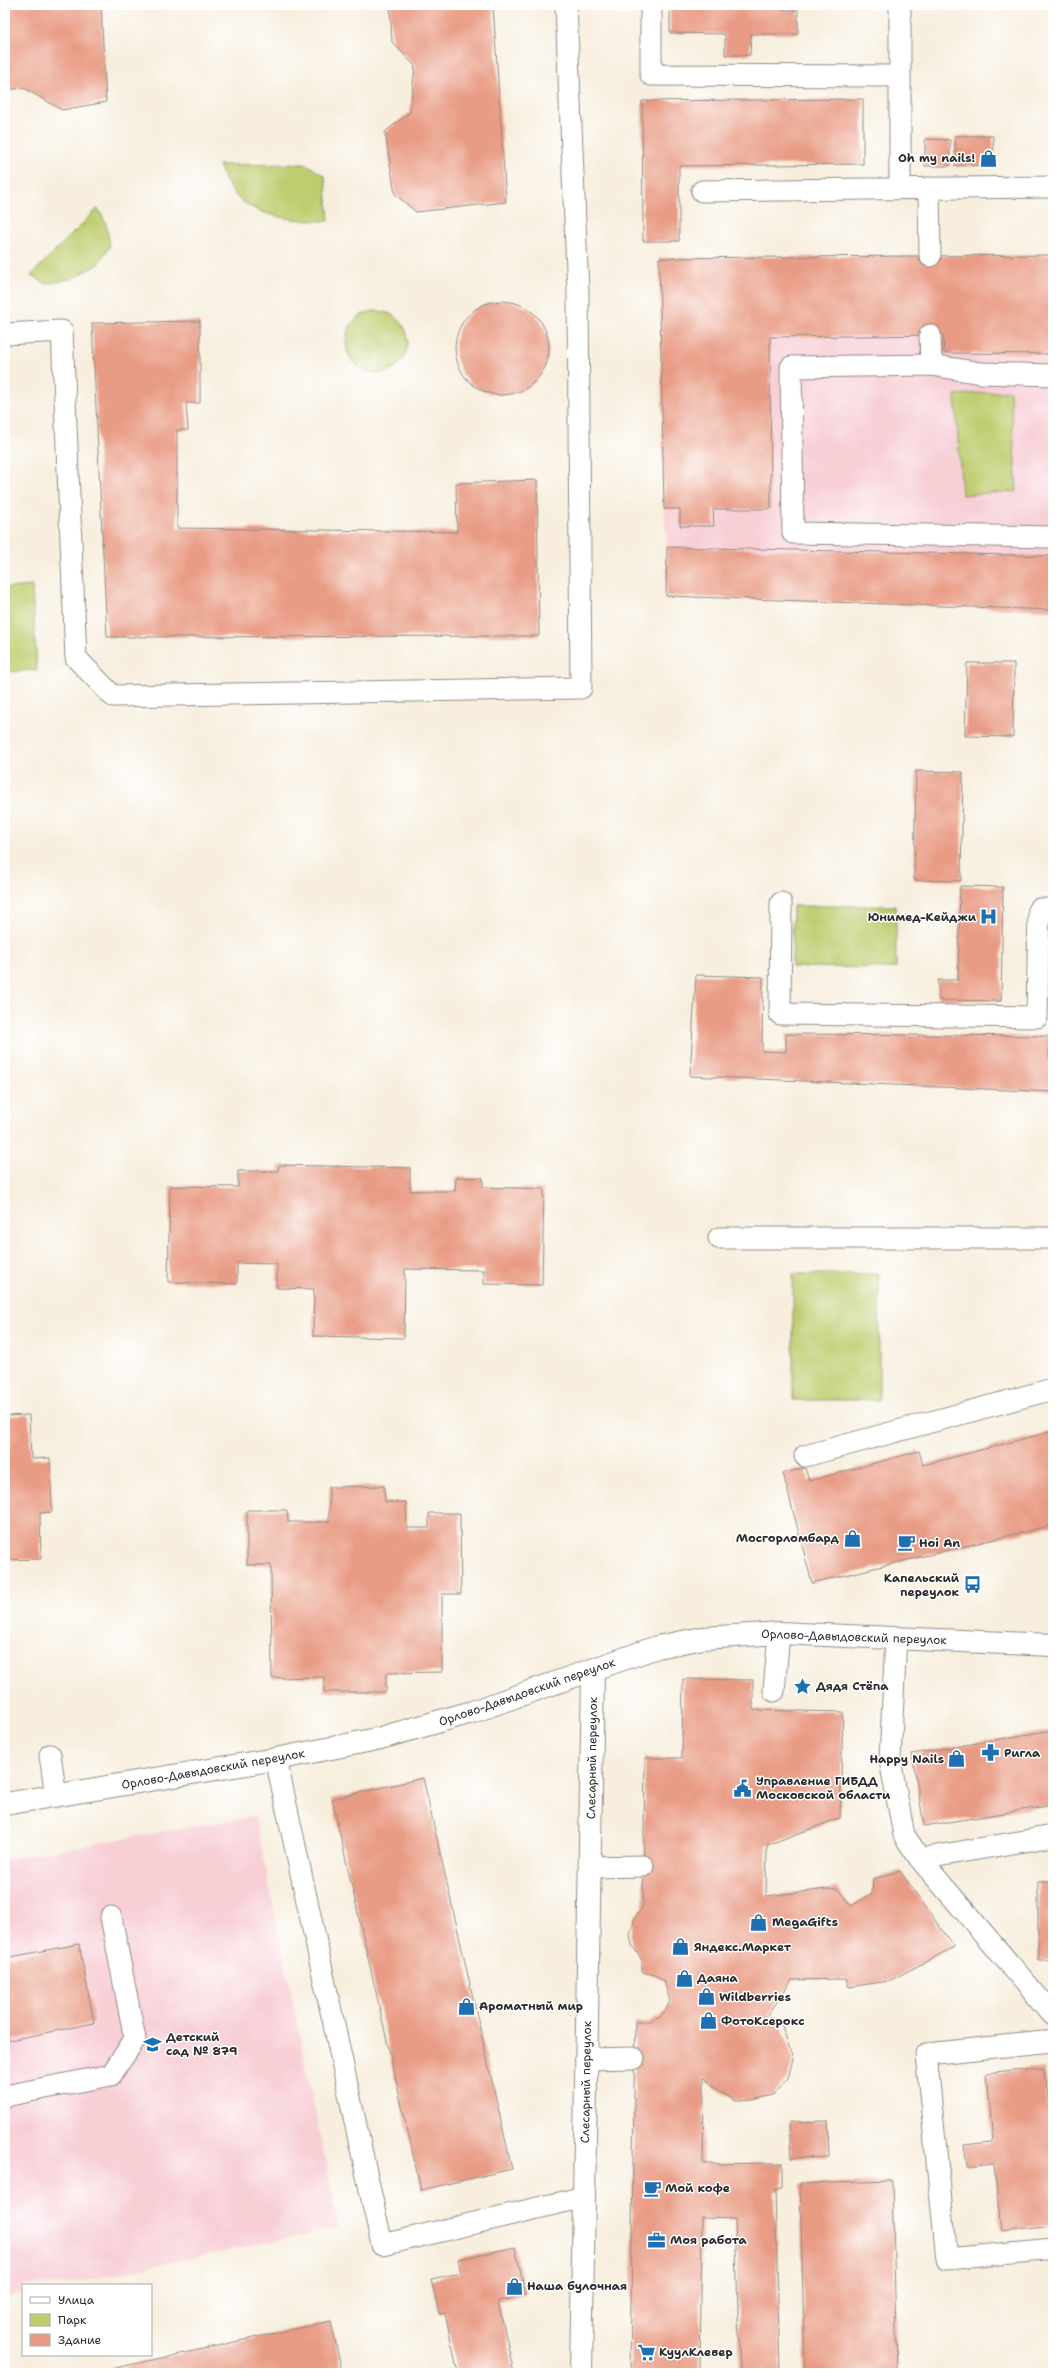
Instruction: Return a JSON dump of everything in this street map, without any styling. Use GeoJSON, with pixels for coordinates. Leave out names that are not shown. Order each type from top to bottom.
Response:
{"type":"FeatureCollection","features":[{"type":"Feature","properties":{"kind":"street","name":"Орлово-Давыдовский переулок"},"geometry":{"type":"LineString","coordinates":[[5,1804],[276,1759],[378,1739],[472,1712],[593,1671],[657,1647],[703,1638],[779,1633],[1053,1645]]}},
{"type":"Feature","properties":{"kind":"street","name":"Слесарный переулок"},"geometry":{"type":"LineString","coordinates":[[581,2373],[593,1671]]}},
{"type":"Feature","properties":{"kind":"lane"},"geometry":{"type":"LineString","coordinates":[[5,334],[62,331],[76,658],[113,696],[581,688],[578,300],[566,5]]}},
{"type":"Feature","properties":{"kind":"lane"},"geometry":{"type":"LineString","coordinates":[[651,5],[651,75],[900,76]]}},
{"type":"Feature","properties":{"kind":"lane"},"geometry":{"type":"LineString","coordinates":[[900,5],[900,188]]}},
{"type":"Feature","properties":{"kind":"lane"},"geometry":{"type":"LineString","coordinates":[[702,190],[1053,187]]}},
{"type":"Feature","properties":{"kind":"lane"},"geometry":{"type":"LineString","coordinates":[[929,188],[930,256]]}},
{"type":"Feature","properties":{"kind":"lane"},"geometry":{"type":"LineString","coordinates":[[930,335],[931,365]]}},
{"type":"Feature","properties":{"kind":"lane"},"geometry":{"type":"LineString","coordinates":[[1053,374],[981,374],[931,365],[791,367],[792,533],[1053,536]]}},
{"type":"Feature","properties":{"kind":"lane"},"geometry":{"type":"LineString","coordinates":[[781,903],[780,1014],[1038,1017],[1039,909],[1053,909]]}},
{"type":"Feature","properties":{"kind":"lane"},"geometry":{"type":"LineString","coordinates":[[719,1238],[1053,1238]]}},
{"type":"Feature","properties":{"kind":"lane"},"geometry":{"type":"LineString","coordinates":[[805,1456],[1053,1389]]}},
{"type":"Feature","properties":{"kind":"lane"},"geometry":{"type":"LineString","coordinates":[[774,1691],[779,1633]]}},
{"type":"Feature","properties":{"kind":"lane"},"geometry":{"type":"LineString","coordinates":[[896,1637],[890,1760],[904,1835],[920,1859],[1053,2015]]}},
{"type":"Feature","properties":{"kind":"lane"},"geometry":{"type":"LineString","coordinates":[[50,1755],[56,1796]]}},
{"type":"Feature","properties":{"kind":"lane"},"geometry":{"type":"LineString","coordinates":[[276,1759],[382,2245],[584,2197]]}},
{"type":"Feature","properties":{"kind":"lane"},"geometry":{"type":"LineString","coordinates":[[920,1859],[1053,1836]]}},
{"type":"Feature","properties":{"kind":"lane"},"geometry":{"type":"LineString","coordinates":[[590,1868],[643,1866]]}},
{"type":"Feature","properties":{"kind":"lane"},"geometry":{"type":"LineString","coordinates":[[5,2096],[111,2075],[135,2039],[111,1917]]}},
{"type":"Feature","properties":{"kind":"lane"},"geometry":{"type":"LineString","coordinates":[[1053,2041],[926,2054],[947,2259],[1053,2248]]}},
{"type":"Feature","properties":{"kind":"lane"},"geometry":{"type":"LineString","coordinates":[[586,2059],[634,2058]]}},
{"type":"Feature","properties":{"kind":"shaded area"},"geometry":{"type":"Polygon","coordinates":[[[943,335],[944,353],[1053,354],[1053,610],[666,596],[667,547],[664,509],[680,509],[680,526],[713,525],[713,509],[771,509],[770,337],[943,335]]]}},
{"type":"Feature","properties":{"kind":"shaded area","name":"Детский сад № 879"},"geometry":{"type":"Polygon","coordinates":[[[255,1816],[339,2228],[67,2284],[22,2284],[22,2293],[5,2297],[5,1859],[255,1816]]]}},
{"type":"Feature","properties":{"kind":"green space"},"geometry":{"type":"Polygon","coordinates":[[[306,164],[325,176],[329,221],[288,218],[259,211],[247,205],[236,196],[228,185],[219,165],[306,164]]]}},
{"type":"Feature","properties":{"kind":"green space"},"geometry":{"type":"Polygon","coordinates":[[[98,208],[106,224],[110,246],[97,265],[71,279],[46,284],[31,275],[98,208]]]}},
{"type":"Feature","properties":{"kind":"green space"},"geometry":{"type":"Polygon","coordinates":[[[371,311],[383,311],[399,320],[406,330],[408,342],[406,354],[399,364],[383,373],[371,373],[360,368],[351,359],[346,348],[346,336],[351,325],[360,316],[371,311]]]}},
{"type":"Feature","properties":{"kind":"green space"},"geometry":{"type":"Polygon","coordinates":[[[1010,391],[1017,491],[962,495],[955,395],[1010,391]]]}},
{"type":"Feature","properties":{"kind":"green space"},"geometry":{"type":"Polygon","coordinates":[[[32,586],[37,670],[5,672],[5,588],[32,586]]]}},
{"type":"Feature","properties":{"kind":"green space"},"geometry":{"type":"Polygon","coordinates":[[[793,906],[896,906],[896,968],[792,967],[793,906]]]}},
{"type":"Feature","properties":{"kind":"green space"},"geometry":{"type":"Polygon","coordinates":[[[793,1274],[879,1274],[879,1400],[793,1400],[793,1274]]]}},
{"type":"Feature","properties":{"kind":"building"},"geometry":{"type":"Polygon","coordinates":[[[5,5],[101,5],[106,102],[62,110],[24,88],[5,90],[5,5]]]}},
{"type":"Feature","properties":{"kind":"building"},"geometry":{"type":"Polygon","coordinates":[[[390,5],[493,5],[506,202],[416,212],[395,194],[385,132],[410,112],[415,66],[392,42],[390,5]]]}},
{"type":"Feature","properties":{"kind":"building"},"geometry":{"type":"Polygon","coordinates":[[[670,5],[784,5],[784,10],[798,10],[798,34],[751,34],[750,55],[725,55],[725,34],[670,33],[670,5]]]}},
{"type":"Feature","properties":{"kind":"building"},"geometry":{"type":"Polygon","coordinates":[[[863,99],[863,164],[679,166],[679,241],[643,241],[642,101],[863,99]]]}},
{"type":"Feature","properties":{"kind":"building"},"geometry":{"type":"Polygon","coordinates":[[[955,136],[993,136],[994,165],[955,166],[955,136]]]}},
{"type":"Feature","properties":{"kind":"building"},"geometry":{"type":"Polygon","coordinates":[[[925,139],[950,140],[950,166],[925,166],[925,139]]]}},
{"type":"Feature","properties":{"kind":"building"},"geometry":{"type":"Polygon","coordinates":[[[1052,255],[1053,354],[944,353],[943,335],[770,337],[771,509],[713,509],[714,526],[680,526],[680,509],[664,509],[659,258],[1052,255]]]}},
{"type":"Feature","properties":{"kind":"building"},"geometry":{"type":"Polygon","coordinates":[[[502,301],[520,305],[535,315],[545,330],[549,348],[545,366],[535,381],[520,391],[502,395],[484,391],[469,381],[459,366],[455,348],[459,330],[469,315],[484,305],[502,301]]]}},
{"type":"Feature","properties":{"kind":"building"},"geometry":{"type":"Polygon","coordinates":[[[200,321],[200,403],[186,403],[188,430],[177,430],[177,528],[457,532],[456,483],[537,480],[539,636],[107,637],[92,323],[200,321]]]}},
{"type":"Feature","properties":{"kind":"building"},"geometry":{"type":"Polygon","coordinates":[[[667,547],[1053,556],[1053,610],[666,596],[667,547]]]}},
{"type":"Feature","properties":{"kind":"building"},"geometry":{"type":"Polygon","coordinates":[[[967,663],[1014,663],[1013,737],[965,736],[967,663]]]}},
{"type":"Feature","properties":{"kind":"building"},"geometry":{"type":"Polygon","coordinates":[[[916,771],[963,772],[961,881],[914,880],[916,771]]]}},
{"type":"Feature","properties":{"kind":"building"},"geometry":{"type":"Polygon","coordinates":[[[960,886],[1003,887],[1001,1001],[938,1000],[938,980],[958,980],[960,886]]]}},
{"type":"Feature","properties":{"kind":"building"},"geometry":{"type":"Polygon","coordinates":[[[696,975],[763,977],[762,1051],[786,1052],[786,1034],[1049,1036],[1049,1057],[1053,1057],[1053,1092],[690,1076],[696,975]]]}},
{"type":"Feature","properties":{"kind":"building"},"geometry":{"type":"Polygon","coordinates":[[[279,1165],[410,1168],[410,1191],[455,1191],[456,1177],[483,1178],[483,1187],[544,1189],[542,1285],[484,1284],[484,1270],[405,1269],[404,1338],[313,1336],[314,1289],[277,1288],[277,1264],[237,1263],[237,1284],[168,1282],[170,1186],[238,1187],[238,1171],[278,1171],[279,1165]]]}},
{"type":"Feature","properties":{"kind":"building"},"geometry":{"type":"Polygon","coordinates":[[[29,1415],[31,1459],[50,1458],[52,1512],[40,1513],[41,1559],[5,1560],[5,1416],[29,1415]]]}},
{"type":"Feature","properties":{"kind":"building"},"geometry":{"type":"Polygon","coordinates":[[[1053,1431],[1053,1525],[812,1583],[783,1473],[805,1468],[809,1481],[919,1451],[923,1465],[1053,1431]]]}},
{"type":"Feature","properties":{"kind":"building"},"geometry":{"type":"Polygon","coordinates":[[[384,1486],[385,1502],[406,1502],[407,1528],[429,1528],[429,1513],[460,1513],[461,1594],[442,1594],[442,1672],[386,1673],[386,1692],[324,1692],[324,1677],[272,1678],[271,1565],[247,1565],[247,1510],[287,1510],[288,1522],[329,1522],[329,1487],[384,1486]]]}},
{"type":"Feature","properties":{"kind":"building"},"geometry":{"type":"Polygon","coordinates":[[[683,1679],[753,1680],[753,1710],[843,1712],[840,1818],[767,1845],[766,1896],[837,1888],[851,1906],[872,1894],[873,1879],[900,1871],[954,1947],[889,1981],[849,1987],[846,1979],[792,1980],[768,2015],[782,2026],[793,2059],[788,2078],[773,2095],[752,2100],[736,2101],[719,2091],[704,2077],[703,2164],[782,2163],[782,2189],[775,2190],[780,2373],[740,2373],[735,2219],[702,2218],[700,2373],[630,2373],[635,2022],[648,2022],[660,2016],[666,2010],[670,2001],[664,1981],[654,1975],[642,1972],[642,1960],[632,1945],[630,1935],[635,1917],[643,1907],[645,1758],[682,1758],[683,1679]]]}},
{"type":"Feature","properties":{"kind":"building"},"geometry":{"type":"Polygon","coordinates":[[[1053,1730],[1053,1805],[924,1826],[912,1754],[1053,1730]]]}},
{"type":"Feature","properties":{"kind":"building"},"geometry":{"type":"Polygon","coordinates":[[[423,1778],[512,2169],[421,2190],[332,1799],[423,1778]]]}},
{"type":"Feature","properties":{"kind":"building"},"geometry":{"type":"Polygon","coordinates":[[[1038,1882],[1053,1882],[1053,1960],[1038,1960],[1038,1882]]]}},
{"type":"Feature","properties":{"kind":"building"},"geometry":{"type":"Polygon","coordinates":[[[79,1944],[94,2023],[5,2041],[5,1958],[79,1944]]]}},
{"type":"Feature","properties":{"kind":"building"},"geometry":{"type":"Polygon","coordinates":[[[1044,2068],[1053,2156],[1053,2225],[1001,2231],[994,2163],[967,2166],[964,2145],[992,2142],[986,2074],[1044,2068]]]}},
{"type":"Feature","properties":{"kind":"building"},"geometry":{"type":"Polygon","coordinates":[[[828,2121],[829,2157],[791,2158],[789,2122],[828,2121]]]}},
{"type":"Feature","properties":{"kind":"building"},"geometry":{"type":"Polygon","coordinates":[[[892,2181],[897,2373],[805,2373],[800,2184],[892,2181]]]}},
{"type":"Feature","properties":{"kind":"building"},"geometry":{"type":"Polygon","coordinates":[[[515,2247],[526,2295],[498,2301],[514,2373],[458,2373],[445,2313],[439,2314],[431,2279],[461,2273],[458,2259],[515,2247]]]}},
{"type":"Feature","properties":{"kind":"building"},"geometry":{"type":"Polygon","coordinates":[[[331,2321],[342,2373],[97,2373],[97,2372],[331,2321]]]}},
{"type":"Feature","properties":{"kind":"place","name":"Oh my nails!"},"geometry":{"type":"Point","coordinates":[988,158]}},
{"type":"Feature","properties":{"kind":"place","name":"Юнимед-Кейджи"},"geometry":{"type":"Point","coordinates":[989,917]}},
{"type":"Feature","properties":{"kind":"place","name":"Мосгорломбард"},"geometry":{"type":"Point","coordinates":[852,1538]}},
{"type":"Feature","properties":{"kind":"place","name":"Hoi An"},"geometry":{"type":"Point","coordinates":[906,1543]}},
{"type":"Feature","properties":{"kind":"place","name":"Капельский переулок"},"geometry":{"type":"Point","coordinates":[972,1585]}},
{"type":"Feature","properties":{"kind":"place","name":"Дядя Стёпа"},"geometry":{"type":"Point","coordinates":[803,1686]}},
{"type":"Feature","properties":{"kind":"place","name":"Ригла"},"geometry":{"type":"Point","coordinates":[991,1753]}},
{"type":"Feature","properties":{"kind":"place","name":"Happy Nails"},"geometry":{"type":"Point","coordinates":[957,1759]}},
{"type":"Feature","properties":{"kind":"place","name":"Управление ГИБДД Московской области"},"geometry":{"type":"Point","coordinates":[743,1788]}},
{"type":"Feature","properties":{"kind":"place","name":"MegaGifts"},"geometry":{"type":"Point","coordinates":[759,1922]}},
{"type":"Feature","properties":{"kind":"place","name":"Яндекс.Маркет"},"geometry":{"type":"Point","coordinates":[681,1947]}},
{"type":"Feature","properties":{"kind":"place","name":"Даяна"},"geometry":{"type":"Point","coordinates":[684,1978]}},
{"type":"Feature","properties":{"kind":"place","name":"Wildberries"},"geometry":{"type":"Point","coordinates":[706,1997]}},
{"type":"Feature","properties":{"kind":"place","name":"Ароматный мир"},"geometry":{"type":"Point","coordinates":[466,2006]}},
{"type":"Feature","properties":{"kind":"place","name":"ФотоКсерокс"},"geometry":{"type":"Point","coordinates":[708,2021]}},
{"type":"Feature","properties":{"kind":"place","name":"Детский сад № 879"},"geometry":{"type":"Point","coordinates":[153,2044]}},
{"type":"Feature","properties":{"kind":"place","name":"Мой кофе"},"geometry":{"type":"Point","coordinates":[652,2188]}},
{"type":"Feature","properties":{"kind":"place","name":"Моя работа"},"geometry":{"type":"Point","coordinates":[657,2240]}},
{"type":"Feature","properties":{"kind":"place","name":"Наша булочная"},"geometry":{"type":"Point","coordinates":[514,2286]}},
{"type":"Feature","properties":{"kind":"place","name":"КуулКлевер"},"geometry":{"type":"Point","coordinates":[646,2352]}}]}
